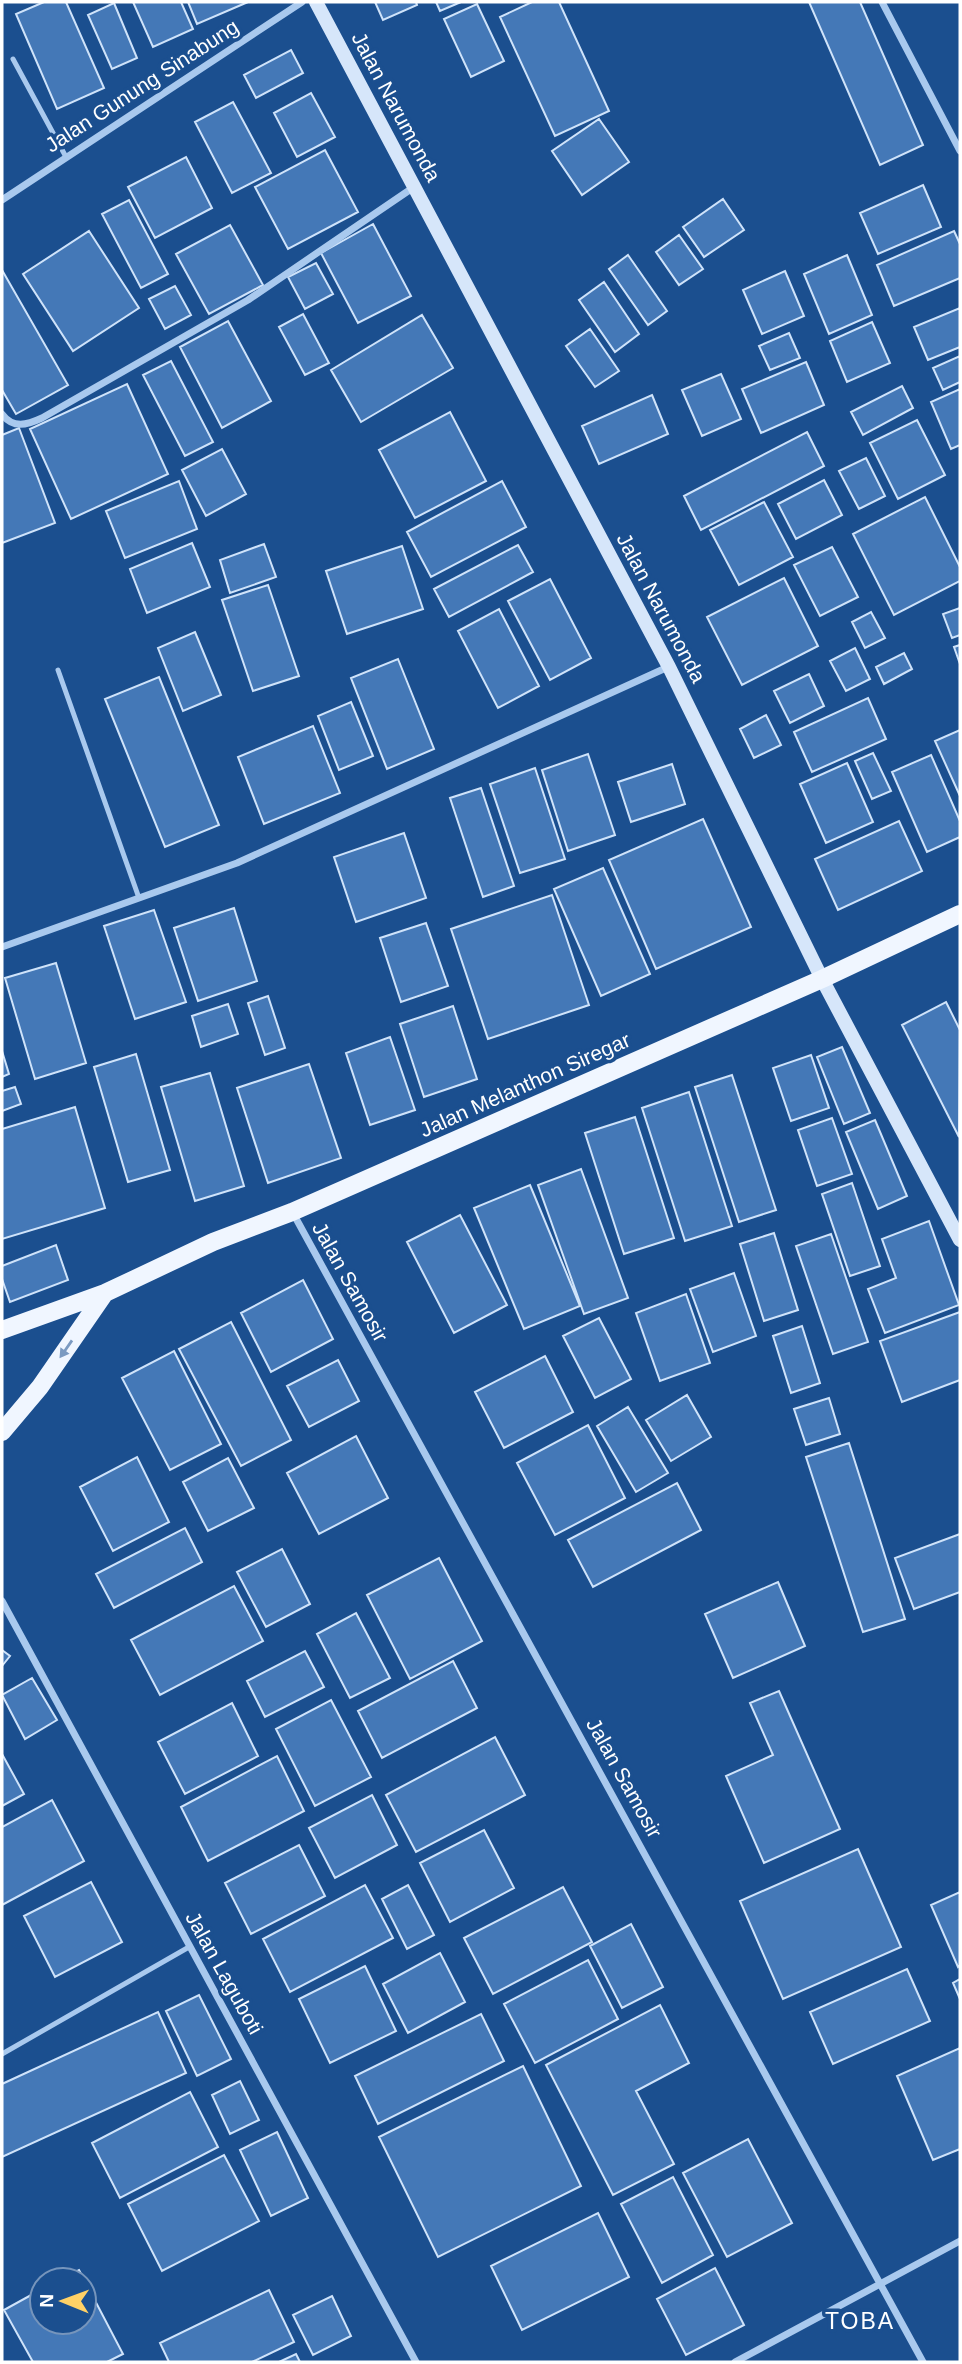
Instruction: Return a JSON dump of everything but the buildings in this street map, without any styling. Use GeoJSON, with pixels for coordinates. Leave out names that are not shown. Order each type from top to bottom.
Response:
{"type":"FeatureCollection","features":[{"type":"Feature","properties":{"kind":"main road","name":"Jalan Melanthon Siregar"},"geometry":{"type":"LineString","coordinates":[[2,1330],[105,1293],[213,1242],[292,1212],[822,979],[960,914]]}},
{"type":"Feature","properties":{"kind":"main road"},"geometry":{"type":"LineString","coordinates":[[2,1433],[40,1387],[105,1293]]}},
{"type":"Feature","properties":{"kind":"street","name":"Jalan Gunung Sinabung"},"geometry":{"type":"LineString","coordinates":[[2,200],[302,2]]}},
{"type":"Feature","properties":{"kind":"street","name":"Jalan Narumonda"},"geometry":{"type":"LineString","coordinates":[[316,2],[669,667],[822,979],[960,1240]]}},
{"type":"Feature","properties":{"kind":"street"},"geometry":{"type":"LineString","coordinates":[[882,2],[960,151]]}},
{"type":"Feature","properties":{"kind":"street"},"geometry":{"type":"LineString","coordinates":[[2,414],[16,425],[29,424],[41,418],[248,300],[414,187]]}},
{"type":"Feature","properties":{"kind":"street"},"geometry":{"type":"LineString","coordinates":[[2,947],[237,863],[669,667]]}},
{"type":"Feature","properties":{"kind":"street","name":"Jalan Samosir"},"geometry":{"type":"LineString","coordinates":[[292,1212],[883,2284],[923,2362]]}},
{"type":"Feature","properties":{"kind":"street","name":"Jalan Laguboti"},"geometry":{"type":"LineString","coordinates":[[2,1601],[416,2362]]}},
{"type":"Feature","properties":{"kind":"street"},"geometry":{"type":"LineString","coordinates":[[735,2362],[960,2241]]}},
{"type":"Feature","properties":{"kind":"lane"},"geometry":{"type":"LineString","coordinates":[[13,59],[66,157]]}},
{"type":"Feature","properties":{"kind":"lane"},"geometry":{"type":"LineString","coordinates":[[58,670],[139,898]]}},
{"type":"Feature","properties":{"kind":"lane"},"geometry":{"type":"LineString","coordinates":[[2,2054],[189,1947]]}},
{"type":"Feature","properties":{"kind":"district","name":"TOBA"},"geometry":{"type":"Point","coordinates":[860,2321]}}]}
